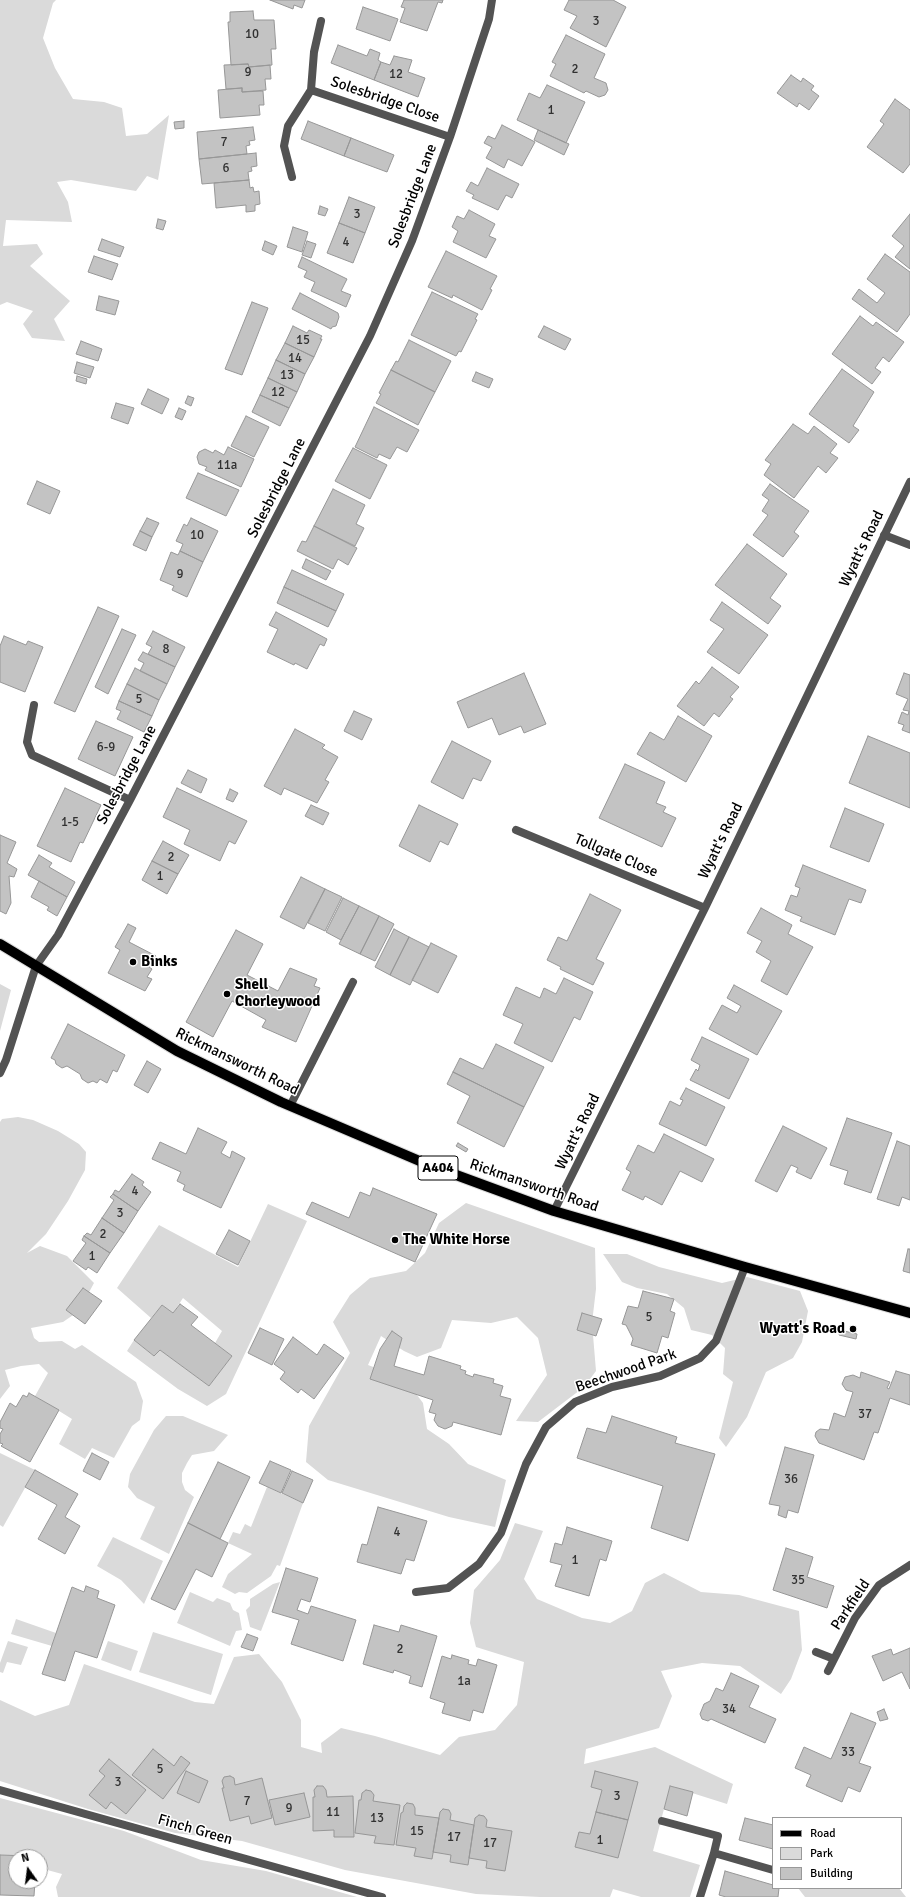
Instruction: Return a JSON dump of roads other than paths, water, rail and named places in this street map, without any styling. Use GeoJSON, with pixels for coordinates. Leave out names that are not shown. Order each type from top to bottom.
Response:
{"type":"FeatureCollection","features":[{"type":"Feature","properties":{"kind":"main road","name":"Rickmansworth Road"},"geometry":{"type":"LineString","coordinates":[[0,944],[177,1051],[290,1106],[429,1165],[554,1211],[745,1268],[910,1313]]}},
{"type":"Feature","properties":{"kind":"street","name":"Solesbridge Lane"},"geometry":{"type":"LineString","coordinates":[[0,1073],[6,1060],[36,966],[58,935],[130,800],[212,645],[370,336],[412,241],[450,137],[489,19],[492,0]]}},
{"type":"Feature","properties":{"kind":"street","name":"Solesbridge Close"},"geometry":{"type":"LineString","coordinates":[[292,177],[284,146],[288,126],[312,90],[314,52],[321,21]]}},
{"type":"Feature","properties":{"kind":"street","name":"Solesbridge Close"},"geometry":{"type":"LineString","coordinates":[[312,90],[450,137]]}},
{"type":"Feature","properties":{"kind":"street","name":"Wyatt's Road"},"geometry":{"type":"LineString","coordinates":[[554,1211],[705,908],[910,482]]}},
{"type":"Feature","properties":{"kind":"street"},"geometry":{"type":"LineString","coordinates":[[884,535],[910,545]]}},
{"type":"Feature","properties":{"kind":"street"},"geometry":{"type":"LineString","coordinates":[[34,705],[27,742],[32,755],[130,800]]}},
{"type":"Feature","properties":{"kind":"street","name":"Tollgate Close"},"geometry":{"type":"LineString","coordinates":[[516,830],[705,908]]}},
{"type":"Feature","properties":{"kind":"street"},"geometry":{"type":"LineString","coordinates":[[290,1106],[353,982]]}},
{"type":"Feature","properties":{"kind":"street","name":"Beechwood Park"},"geometry":{"type":"LineString","coordinates":[[416,1592],[448,1588],[479,1564],[501,1533],[526,1464],[546,1427],[575,1402],[612,1387],[660,1376],[700,1358],[716,1341],[745,1268]]}},
{"type":"Feature","properties":{"kind":"street","name":"Parkfield"},"geometry":{"type":"LineString","coordinates":[[828,1671],[855,1618],[879,1585],[910,1565]]}},
{"type":"Feature","properties":{"kind":"street"},"geometry":{"type":"LineString","coordinates":[[816,1652],[834,1659]]}},
{"type":"Feature","properties":{"kind":"street","name":"Finch Green"},"geometry":{"type":"LineString","coordinates":[[0,1790],[382,1897]]}},
{"type":"Feature","properties":{"kind":"street"},"geometry":{"type":"LineString","coordinates":[[662,1821],[718,1836],[714,1854],[700,1897]]}},
{"type":"Feature","properties":{"kind":"street"},"geometry":{"type":"LineString","coordinates":[[714,1854],[772,1870]]}},
{"type":"Feature","properties":{"kind":"place","name":"Binks"},"geometry":{"type":"Point","coordinates":[133,962]}},
{"type":"Feature","properties":{"kind":"place","name":"Shell Chorleywood"},"geometry":{"type":"Point","coordinates":[227,994]}},
{"type":"Feature","properties":{"kind":"place","name":"The White Horse"},"geometry":{"type":"Point","coordinates":[395,1240]}},
{"type":"Feature","properties":{"kind":"place","name":"Wyatt's Road"},"geometry":{"type":"Point","coordinates":[853,1329]}}]}
